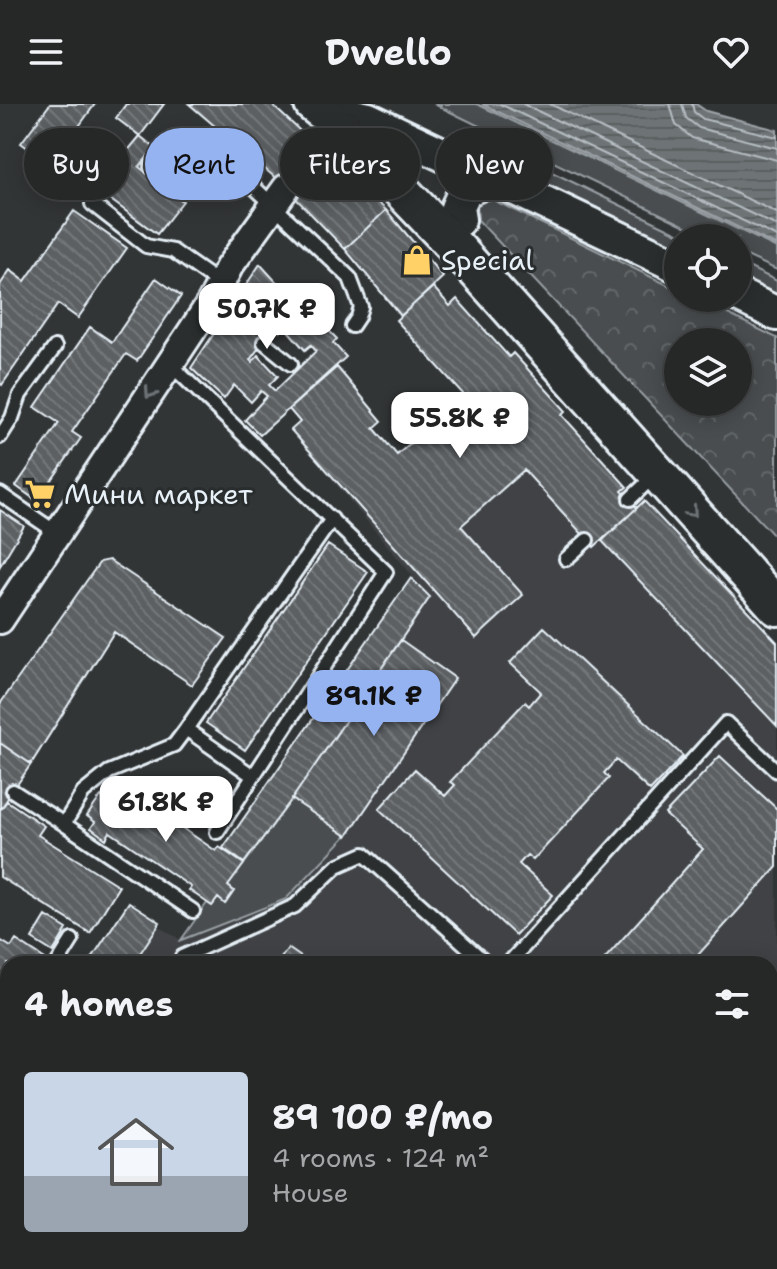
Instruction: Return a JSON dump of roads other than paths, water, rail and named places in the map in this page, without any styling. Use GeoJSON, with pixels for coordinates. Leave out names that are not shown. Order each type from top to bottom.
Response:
{"type":"FeatureCollection","features":[{"type":"Feature","properties":{"kind":"main road"},"geometry":{"type":"LineString","coordinates":[[335,118],[459,220],[777,570]]}},
{"type":"Feature","properties":{"kind":"main road"},"geometry":{"type":"LineString","coordinates":[[335,118],[457,249],[777,607]]}},
{"type":"Feature","properties":{"kind":"street"},"geometry":{"type":"LineString","coordinates":[[335,118],[436,155]]}},
{"type":"Feature","properties":{"kind":"street"},"geometry":{"type":"LineString","coordinates":[[0,620],[170,364],[221,294],[229,267],[280,196]]}},
{"type":"Feature","properties":{"kind":"street"},"geometry":{"type":"LineString","coordinates":[[459,220],[457,208],[461,200]]}},
{"type":"Feature","properties":{"kind":"street"},"geometry":{"type":"LineString","coordinates":[[542,200],[664,259]]}},
{"type":"Feature","properties":{"kind":"street"},"geometry":{"type":"LineString","coordinates":[[752,302],[777,314]]}},
{"type":"Feature","properties":{"kind":"lane"},"geometry":{"type":"LineString","coordinates":[[264,185],[280,196]]}},
{"type":"Feature","properties":{"kind":"lane"},"geometry":{"type":"LineString","coordinates":[[283,200],[350,278],[361,307],[352,326]]}},
{"type":"Feature","properties":{"kind":"lane"},"geometry":{"type":"LineString","coordinates":[[92,204],[146,246],[173,251],[221,294]]}},
{"type":"Feature","properties":{"kind":"lane"},"geometry":{"type":"LineString","coordinates":[[264,342],[291,364]]}},
{"type":"Feature","properties":{"kind":"lane"},"geometry":{"type":"LineString","coordinates":[[0,437],[12,418],[20,395],[55,347]]}},
{"type":"Feature","properties":{"kind":"lane"},"geometry":{"type":"LineString","coordinates":[[170,364],[386,572],[217,832]]}},
{"type":"Feature","properties":{"kind":"lane"},"geometry":{"type":"LineString","coordinates":[[630,499],[657,473]]}},
{"type":"Feature","properties":{"kind":"lane"},"geometry":{"type":"LineString","coordinates":[[0,494],[57,533]]}},
{"type":"Feature","properties":{"kind":"lane"},"geometry":{"type":"LineString","coordinates":[[64,824],[83,793],[109,772],[174,745],[332,519]]}},
{"type":"Feature","properties":{"kind":"lane"},"geometry":{"type":"LineString","coordinates":[[566,559],[587,540]]}},
{"type":"Feature","properties":{"kind":"lane"},"geometry":{"type":"LineString","coordinates":[[515,956],[726,723],[777,771]]}},
{"type":"Feature","properties":{"kind":"lane"},"geometry":{"type":"LineString","coordinates":[[186,729],[253,776]]}},
{"type":"Feature","properties":{"kind":"lane"},"geometry":{"type":"LineString","coordinates":[[13,796],[64,824],[193,911]]}},
{"type":"Feature","properties":{"kind":"lane"},"geometry":{"type":"LineString","coordinates":[[184,956],[295,906],[337,866],[364,854],[478,956]]}},
{"type":"Feature","properties":{"kind":"lane"},"geometry":{"type":"LineString","coordinates":[[62,956],[72,940]]}},
{"type":"Feature","properties":{"kind":"water"},"geometry":{"type":"Polygon","coordinates":[[[482,104],[696,104],[706,111],[777,130],[777,246],[752,234],[752,224],[731,224],[553,138],[553,128],[532,128],[482,104]]]}},
{"type":"Feature","properties":{"kind":"place","name":"Special"},"geometry":{"type":"Point","coordinates":[417,260]}},
{"type":"Feature","properties":{"kind":"place","name":"Мини маркет"},"geometry":{"type":"Point","coordinates":[40,494]}}]}
